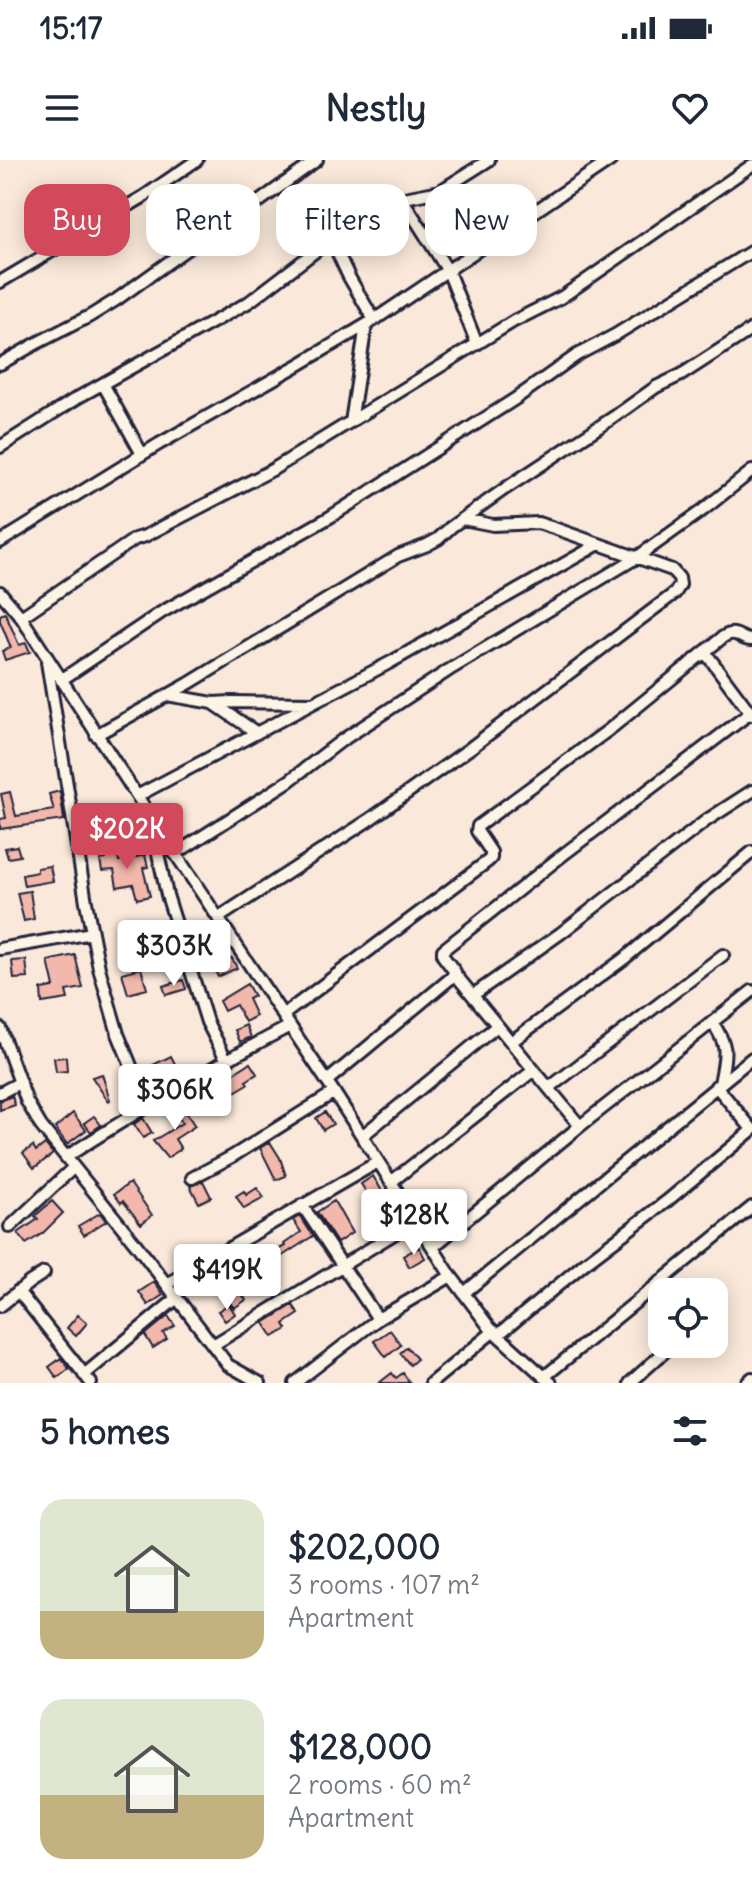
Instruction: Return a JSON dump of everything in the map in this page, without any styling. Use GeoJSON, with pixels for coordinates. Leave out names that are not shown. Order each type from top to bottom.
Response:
{"type":"FeatureCollection","features":[{"type":"Feature","properties":{"kind":"street"},"geometry":{"type":"LineString","coordinates":[[0,282],[143,197],[197,160]]}},
{"type":"Feature","properties":{"kind":"street"},"geometry":{"type":"LineString","coordinates":[[0,364],[116,300],[317,160]]}},
{"type":"Feature","properties":{"kind":"street"},"geometry":{"type":"LineString","coordinates":[[409,199],[440,191],[489,160]]}},
{"type":"Feature","properties":{"kind":"street"},"geometry":{"type":"LineString","coordinates":[[0,542],[142,454],[370,322],[611,160]]}},
{"type":"Feature","properties":{"kind":"street"},"geometry":{"type":"LineString","coordinates":[[21,617],[135,539],[272,470],[514,321],[562,297],[752,165]]}},
{"type":"Feature","properties":{"kind":"street"},"geometry":{"type":"LineString","coordinates":[[409,209],[448,271],[477,344]]}},
{"type":"Feature","properties":{"kind":"street"},"geometry":{"type":"LineString","coordinates":[[61,680],[162,612],[352,503],[515,399],[577,355],[705,282],[752,251]]}},
{"type":"Feature","properties":{"kind":"street"},"geometry":{"type":"LineString","coordinates":[[0,447],[77,398],[249,302],[309,256]]}},
{"type":"Feature","properties":{"kind":"street"},"geometry":{"type":"LineString","coordinates":[[339,256],[370,322],[351,422]]}},
{"type":"Feature","properties":{"kind":"street"},"geometry":{"type":"LineString","coordinates":[[96,735],[398,556],[427,545],[656,387],[681,375],[752,329]]}},
{"type":"Feature","properties":{"kind":"street"},"geometry":{"type":"LineString","coordinates":[[103,384],[142,454]]}},
{"type":"Feature","properties":{"kind":"street"},"geometry":{"type":"LineString","coordinates":[[175,854],[289,781],[341,741],[437,678],[636,558],[752,471]]}},
{"type":"Feature","properties":{"kind":"street"},"geometry":{"type":"LineString","coordinates":[[218,918],[382,811],[469,749],[675,593],[680,585],[679,578],[672,570],[538,523],[484,524],[463,519]]}},
{"type":"Feature","properties":{"kind":"street"},"geometry":{"type":"LineString","coordinates":[[137,796],[315,703],[599,544]]}},
{"type":"Feature","properties":{"kind":"street"},"geometry":{"type":"LineString","coordinates":[[0,592],[21,617],[327,1081],[451,1276],[496,1333],[547,1381],[752,1207]]}},
{"type":"Feature","properties":{"kind":"street"},"geometry":{"type":"LineString","coordinates":[[283,1015],[488,861],[491,852],[477,831],[478,826],[610,729],[728,634],[738,634],[752,640]]}},
{"type":"Feature","properties":{"kind":"street"},"geometry":{"type":"LineString","coordinates":[[580,1126],[455,974],[443,956],[443,950],[577,844],[751,714],[705,652]]}},
{"type":"Feature","properties":{"kind":"street"},"geometry":{"type":"LineString","coordinates":[[46,656],[99,968],[118,1034],[147,1105]]}},
{"type":"Feature","properties":{"kind":"street"},"geometry":{"type":"LineString","coordinates":[[167,695],[213,703],[315,703]]}},
{"type":"Feature","properties":{"kind":"street"},"geometry":{"type":"LineString","coordinates":[[213,703],[257,733]]}},
{"type":"Feature","properties":{"kind":"street"},"geometry":{"type":"LineString","coordinates":[[473,995],[561,933],[707,820],[752,791]]}},
{"type":"Feature","properties":{"kind":"street"},"geometry":{"type":"LineString","coordinates":[[150,816],[167,895],[207,1022],[226,1059]]}},
{"type":"Feature","properties":{"kind":"street"},"geometry":{"type":"LineString","coordinates":[[511,1042],[625,958],[752,852]]}},
{"type":"Feature","properties":{"kind":"street"},"geometry":{"type":"LineString","coordinates":[[0,949],[92,933]]}},
{"type":"Feature","properties":{"kind":"street"},"geometry":{"type":"LineString","coordinates":[[549,1088],[723,955]]}},
{"type":"Feature","properties":{"kind":"street"},"geometry":{"type":"LineString","coordinates":[[327,1081],[455,974]]}},
{"type":"Feature","properties":{"kind":"street"},"geometry":{"type":"LineString","coordinates":[[433,1247],[752,991]]}},
{"type":"Feature","properties":{"kind":"street"},"geometry":{"type":"LineString","coordinates":[[431,1383],[667,1201],[752,1130],[718,1085],[726,1050],[712,1022]]}},
{"type":"Feature","properties":{"kind":"street"},"geometry":{"type":"LineString","coordinates":[[66,1157],[147,1105],[290,1026]]}},
{"type":"Feature","properties":{"kind":"street"},"geometry":{"type":"LineString","coordinates":[[362,1136],[497,1026]]}},
{"type":"Feature","properties":{"kind":"street"},"geometry":{"type":"LineString","coordinates":[[0,1028],[19,1083],[41,1126],[228,1365],[260,1383]]}},
{"type":"Feature","properties":{"kind":"street"},"geometry":{"type":"LineString","coordinates":[[464,1293],[752,1058]]}},
{"type":"Feature","properties":{"kind":"street"},"geometry":{"type":"LineString","coordinates":[[391,1182],[534,1070]]}},
{"type":"Feature","properties":{"kind":"street"},"geometry":{"type":"LineString","coordinates":[[0,1093],[19,1083]]}},
{"type":"Feature","properties":{"kind":"street"},"geometry":{"type":"LineString","coordinates":[[192,1178],[333,1093]]}},
{"type":"Feature","properties":{"kind":"street"},"geometry":{"type":"LineString","coordinates":[[167,1284],[378,1162]]}},
{"type":"Feature","properties":{"kind":"street"},"geometry":{"type":"LineString","coordinates":[[10,1227],[74,1167]]}},
{"type":"Feature","properties":{"kind":"street"},"geometry":{"type":"LineString","coordinates":[[302,1205],[378,1319]]}},
{"type":"Feature","properties":{"kind":"street"},"geometry":{"type":"LineString","coordinates":[[213,1345],[415,1221]]}},
{"type":"Feature","properties":{"kind":"street"},"geometry":{"type":"LineString","coordinates":[[0,1306],[44,1273]]}},
{"type":"Feature","properties":{"kind":"street"},"geometry":{"type":"LineString","coordinates":[[295,1383],[378,1319],[451,1276]]}},
{"type":"Feature","properties":{"kind":"street"},"geometry":{"type":"LineString","coordinates":[[18,1291],[87,1379],[177,1298]]}},
{"type":"Feature","properties":{"kind":"street"},"geometry":{"type":"LineString","coordinates":[[630,1383],[658,1358]]}},
{"type":"Feature","properties":{"kind":"street"},"geometry":{"type":"LineString","coordinates":[[747,1383],[752,1378]]}},
{"type":"Feature","properties":{"kind":"building"},"geometry":{"type":"Polygon","coordinates":[[[5,613],[19,645],[26,643],[30,652],[5,660],[2,651],[11,648],[0,621],[0,615],[5,613]]]}},
{"type":"Feature","properties":{"kind":"building"},"geometry":{"type":"Polygon","coordinates":[[[60,791],[64,820],[0,829],[0,819],[6,818],[1,794],[10,792],[16,816],[54,810],[49,794],[60,791]]]}},
{"type":"Feature","properties":{"kind":"building"},"geometry":{"type":"Polygon","coordinates":[[[108,813],[110,826],[96,829],[93,816],[108,813]]]}},
{"type":"Feature","properties":{"kind":"building"},"geometry":{"type":"Polygon","coordinates":[[[115,844],[119,861],[145,855],[148,867],[143,868],[150,896],[137,899],[133,884],[117,887],[114,870],[102,871],[100,860],[106,859],[103,846],[115,844]]]}},
{"type":"Feature","properties":{"kind":"building"},"geometry":{"type":"Polygon","coordinates":[[[17,846],[20,856],[8,858],[5,848],[17,846]]]}},
{"type":"Feature","properties":{"kind":"building"},"geometry":{"type":"Polygon","coordinates":[[[50,866],[53,881],[24,886],[22,875],[50,866]]]}},
{"type":"Feature","properties":{"kind":"building"},"geometry":{"type":"Polygon","coordinates":[[[30,891],[34,919],[24,921],[17,893],[30,891]]]}},
{"type":"Feature","properties":{"kind":"building"},"geometry":{"type":"Polygon","coordinates":[[[164,942],[167,951],[154,955],[151,947],[164,942]]]}},
{"type":"Feature","properties":{"kind":"building"},"geometry":{"type":"Polygon","coordinates":[[[225,952],[237,968],[218,977],[209,959],[225,952]]]}},
{"type":"Feature","properties":{"kind":"building"},"geometry":{"type":"Polygon","coordinates":[[[75,955],[83,988],[66,991],[68,999],[42,1003],[41,989],[54,987],[48,961],[75,955]]]}},
{"type":"Feature","properties":{"kind":"building"},"geometry":{"type":"Polygon","coordinates":[[[26,960],[28,978],[14,979],[12,961],[26,960]]]}},
{"type":"Feature","properties":{"kind":"building"},"geometry":{"type":"Polygon","coordinates":[[[141,968],[147,989],[128,994],[122,973],[141,968]]]}},
{"type":"Feature","properties":{"kind":"building"},"geometry":{"type":"Polygon","coordinates":[[[183,980],[186,989],[166,995],[163,986],[183,980]]]}},
{"type":"Feature","properties":{"kind":"building"},"geometry":{"type":"Polygon","coordinates":[[[247,984],[254,996],[248,999],[256,1016],[245,1022],[236,1005],[224,1011],[219,1001],[247,984]]]}},
{"type":"Feature","properties":{"kind":"building"},"geometry":{"type":"Polygon","coordinates":[[[246,1025],[251,1037],[240,1042],[235,1030],[246,1025]]]}},
{"type":"Feature","properties":{"kind":"building"},"geometry":{"type":"Polygon","coordinates":[[[171,1056],[176,1066],[157,1074],[153,1065],[171,1056]]]}},
{"type":"Feature","properties":{"kind":"building"},"geometry":{"type":"Polygon","coordinates":[[[66,1057],[67,1071],[56,1072],[54,1058],[66,1057]]]}},
{"type":"Feature","properties":{"kind":"building"},"geometry":{"type":"Polygon","coordinates":[[[250,1063],[257,1074],[246,1081],[248,1084],[228,1096],[231,1101],[222,1107],[219,1102],[208,1109],[201,1098],[209,1094],[207,1090],[250,1063]]]}},
{"type":"Feature","properties":{"kind":"building"},"geometry":{"type":"Polygon","coordinates":[[[102,1074],[110,1100],[108,1101],[92,1077],[102,1074]]]}},
{"type":"Feature","properties":{"kind":"building"},"geometry":{"type":"Polygon","coordinates":[[[12,1096],[15,1105],[0,1110],[0,1101],[12,1096]]]}},
{"type":"Feature","properties":{"kind":"building"},"geometry":{"type":"Polygon","coordinates":[[[177,1099],[195,1126],[175,1139],[181,1149],[167,1158],[153,1141],[182,1123],[170,1103],[177,1099]]]}},
{"type":"Feature","properties":{"kind":"building"},"geometry":{"type":"Polygon","coordinates":[[[325,1112],[333,1124],[323,1130],[316,1118],[325,1112]]]}},
{"type":"Feature","properties":{"kind":"building"},"geometry":{"type":"Polygon","coordinates":[[[73,1113],[86,1130],[67,1144],[55,1128],[73,1113]]]}},
{"type":"Feature","properties":{"kind":"building"},"geometry":{"type":"Polygon","coordinates":[[[94,1116],[101,1125],[91,1132],[84,1123],[94,1116]]]}},
{"type":"Feature","properties":{"kind":"building"},"geometry":{"type":"Polygon","coordinates":[[[143,1118],[152,1133],[143,1138],[134,1124],[143,1118]]]}},
{"type":"Feature","properties":{"kind":"building"},"geometry":{"type":"Polygon","coordinates":[[[270,1142],[286,1176],[276,1180],[260,1148],[270,1142]]]}},
{"type":"Feature","properties":{"kind":"building"},"geometry":{"type":"Polygon","coordinates":[[[45,1144],[53,1154],[34,1168],[23,1153],[33,1146],[36,1151],[45,1144]]]}},
{"type":"Feature","properties":{"kind":"building"},"geometry":{"type":"Polygon","coordinates":[[[373,1176],[382,1191],[370,1198],[361,1184],[373,1176]]]}},
{"type":"Feature","properties":{"kind":"building"},"geometry":{"type":"Polygon","coordinates":[[[203,1181],[211,1197],[199,1203],[190,1186],[203,1181]]]}},
{"type":"Feature","properties":{"kind":"building"},"geometry":{"type":"Polygon","coordinates":[[[130,1183],[152,1215],[141,1224],[114,1194],[130,1183]]]}},
{"type":"Feature","properties":{"kind":"building"},"geometry":{"type":"Polygon","coordinates":[[[257,1188],[264,1198],[244,1209],[236,1196],[244,1191],[246,1195],[257,1188]]]}},
{"type":"Feature","properties":{"kind":"building"},"geometry":{"type":"Polygon","coordinates":[[[52,1201],[63,1213],[43,1233],[26,1244],[18,1233],[38,1219],[35,1216],[52,1201]]]}},
{"type":"Feature","properties":{"kind":"building"},"geometry":{"type":"Polygon","coordinates":[[[334,1201],[352,1233],[337,1243],[317,1212],[334,1201]]]}},
{"type":"Feature","properties":{"kind":"building"},"geometry":{"type":"Polygon","coordinates":[[[100,1213],[106,1221],[84,1235],[78,1226],[100,1213]]]}},
{"type":"Feature","properties":{"kind":"building"},"geometry":{"type":"Polygon","coordinates":[[[300,1216],[313,1236],[273,1262],[268,1255],[301,1232],[293,1220],[300,1216]]]}},
{"type":"Feature","properties":{"kind":"building"},"geometry":{"type":"Polygon","coordinates":[[[419,1247],[425,1258],[409,1267],[403,1256],[419,1247]]]}},
{"type":"Feature","properties":{"kind":"building"},"geometry":{"type":"Polygon","coordinates":[[[222,1267],[246,1300],[234,1308],[210,1275],[222,1267]]]}},
{"type":"Feature","properties":{"kind":"building"},"geometry":{"type":"Polygon","coordinates":[[[154,1282],[163,1295],[148,1305],[139,1292],[154,1282]]]}},
{"type":"Feature","properties":{"kind":"building"},"geometry":{"type":"Polygon","coordinates":[[[229,1304],[235,1314],[225,1321],[218,1311],[229,1304]]]}},
{"type":"Feature","properties":{"kind":"building"},"geometry":{"type":"Polygon","coordinates":[[[293,1305],[299,1314],[284,1324],[287,1329],[273,1337],[264,1323],[293,1305]]]}},
{"type":"Feature","properties":{"kind":"building"},"geometry":{"type":"Polygon","coordinates":[[[78,1315],[87,1323],[76,1336],[67,1328],[78,1315]]]}},
{"type":"Feature","properties":{"kind":"building"},"geometry":{"type":"Polygon","coordinates":[[[168,1316],[175,1326],[163,1333],[167,1339],[153,1348],[145,1335],[168,1316]]]}},
{"type":"Feature","properties":{"kind":"building"},"geometry":{"type":"Polygon","coordinates":[[[390,1330],[401,1345],[386,1357],[374,1341],[390,1330]]]}},
{"type":"Feature","properties":{"kind":"building"},"geometry":{"type":"Polygon","coordinates":[[[407,1347],[417,1359],[410,1365],[400,1353],[407,1347]]]}},
{"type":"Feature","properties":{"kind":"building"},"geometry":{"type":"Polygon","coordinates":[[[61,1358],[69,1369],[57,1378],[49,1367],[61,1358]]]}},
{"type":"Feature","properties":{"kind":"building"},"geometry":{"type":"Polygon","coordinates":[[[392,1373],[396,1378],[403,1373],[410,1383],[379,1383],[392,1373]]]}}]}
